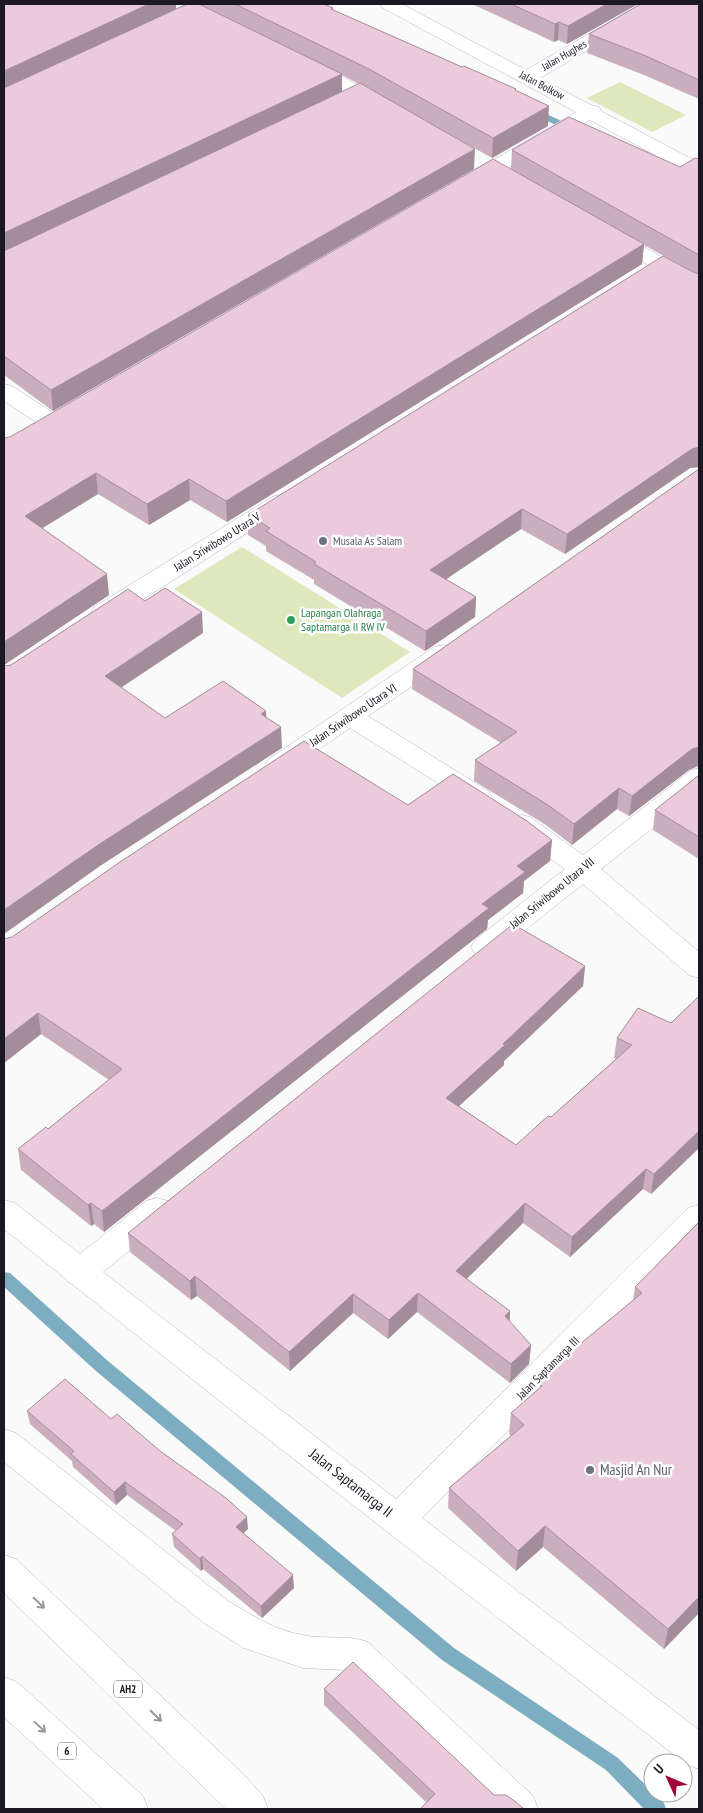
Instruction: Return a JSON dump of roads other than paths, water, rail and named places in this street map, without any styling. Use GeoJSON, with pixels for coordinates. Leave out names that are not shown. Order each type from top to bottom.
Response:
{"type":"FeatureCollection","features":[{"type":"Feature","properties":{"kind":"main road","name":"Jalan Bolkow"},"geometry":{"type":"LineString","coordinates":[[389,4],[526,77],[586,115],[698,168]]}},
{"type":"Feature","properties":{"kind":"main road","name":"Jalan Hughes"},"geometry":{"type":"LineString","coordinates":[[526,77],[654,4]]}},
{"type":"Feature","properties":{"kind":"main road"},"geometry":{"type":"LineString","coordinates":[[289,57],[402,117]]}},
{"type":"Feature","properties":{"kind":"main road"},"geometry":{"type":"LineString","coordinates":[[343,102],[361,94]]}},
{"type":"Feature","properties":{"kind":"main road"},"geometry":{"type":"LineString","coordinates":[[449,194],[586,115]]}},
{"type":"Feature","properties":{"kind":"main road"},"geometry":{"type":"LineString","coordinates":[[592,225],[653,270],[699,286]]}},
{"type":"Feature","properties":{"kind":"main road"},"geometry":{"type":"LineString","coordinates":[[4,391],[53,423]]}},
{"type":"Feature","properties":{"kind":"main road","name":"Jalan Sriwibowo Utara V"},"geometry":{"type":"LineString","coordinates":[[85,625],[297,492]]}},
{"type":"Feature","properties":{"kind":"main road","name":"Jalan Sriwibowo Utara VI"},"geometry":{"type":"LineString","coordinates":[[260,777],[351,717],[464,638]]}},
{"type":"Feature","properties":{"kind":"main road"},"geometry":{"type":"LineString","coordinates":[[351,717],[536,834],[583,868],[699,968]]}},
{"type":"Feature","properties":{"kind":"main road","name":"Jalan Sriwibowo Utara VII"},"geometry":{"type":"LineString","coordinates":[[466,962],[699,777]]}},
{"type":"Feature","properties":{"kind":"main road"},"geometry":{"type":"LineString","coordinates":[[79,1273],[180,1192]]}},
{"type":"Feature","properties":{"kind":"main road","name":"Jalan Saptamarga II"},"geometry":{"type":"LineString","coordinates":[[4,1212],[79,1273],[398,1520],[695,1742]]}},
{"type":"Feature","properties":{"kind":"main road","name":"Jalan Saptamarga III"},"geometry":{"type":"LineString","coordinates":[[398,1520],[699,1217]]}},
{"type":"Feature","properties":{"kind":"main road"},"geometry":{"type":"LineString","coordinates":[[4,1443],[216,1612],[256,1637],[303,1652],[355,1654],[520,1809]]}},
{"type":"Feature","properties":{"kind":"main road","name":"AH2"},"geometry":{"type":"LineString","coordinates":[[4,1570],[228,1785],[250,1809]]}},
{"type":"Feature","properties":{"kind":"main road","name":"6"},"geometry":{"type":"LineString","coordinates":[[4,1694],[130,1809]]}},
{"type":"Feature","properties":{"kind":"waterway"},"geometry":{"type":"LineString","coordinates":[[533,111],[574,130]]}},
{"type":"Feature","properties":{"kind":"waterway"},"geometry":{"type":"LineString","coordinates":[[4,1278],[102,1366],[448,1654],[612,1764],[657,1809]]}},
{"type":"Feature","properties":{"kind":"place","name":"Musala As Salam"},"geometry":{"type":"Point","coordinates":[323,541]}},
{"type":"Feature","properties":{"kind":"place","name":"Lapangan Olahraga Saptamarga II RW IV"},"geometry":{"type":"Point","coordinates":[291,620]}},
{"type":"Feature","properties":{"kind":"place","name":"Masjid An Nur"},"geometry":{"type":"Point","coordinates":[590,1470]}}]}
